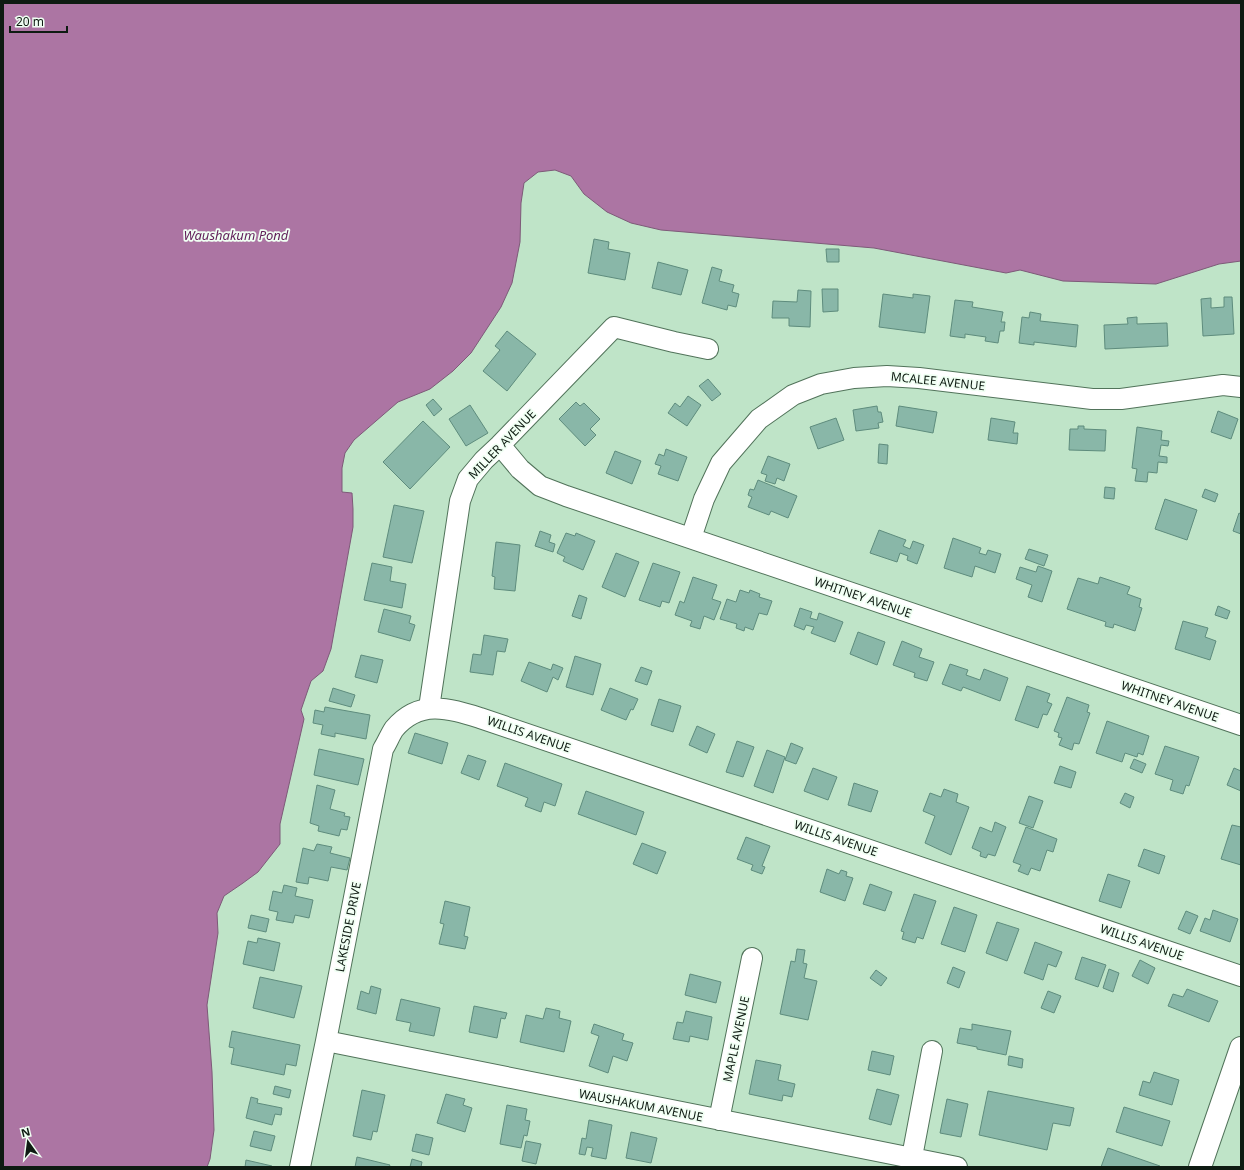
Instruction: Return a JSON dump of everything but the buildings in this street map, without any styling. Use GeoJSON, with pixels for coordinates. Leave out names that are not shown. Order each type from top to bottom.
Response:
{"type":"FeatureCollection","features":[{"type":"Feature","properties":{"kind":"main road"},"geometry":{"type":"LineString","coordinates":[[1200,1167],[1240,1052]]}},
{"type":"Feature","properties":{"kind":"street","name":"MILLER AVENUE"},"geometry":{"type":"LineString","coordinates":[[429,708],[460,501],[468,479],[484,460],[500,446],[614,328],[708,349]]}},
{"type":"Feature","properties":{"kind":"street","name":"MCALEE AVENUE"},"geometry":{"type":"LineString","coordinates":[[690,538],[704,499],[721,463],[759,419],[793,395],[821,384],[854,378],[887,376],[919,378],[1092,399],[1121,399],[1151,396],[1223,385],[1241,387]]}},
{"type":"Feature","properties":{"kind":"street","name":"WHITNEY AVENUE"},"geometry":{"type":"LineString","coordinates":[[500,446],[520,469],[540,486],[566,496],[1241,725]]}},
{"type":"Feature","properties":{"kind":"street","name":"WILLIS AVENUE"},"geometry":{"type":"LineString","coordinates":[[429,708],[454,710],[480,718],[1241,976]]}},
{"type":"Feature","properties":{"kind":"street","name":"LAKESIDE DRIVE"},"geometry":{"type":"LineString","coordinates":[[300,1167],[383,749],[394,730],[408,716],[429,708]]}},
{"type":"Feature","properties":{"kind":"street","name":"MAPLE AVENUE"},"geometry":{"type":"LineString","coordinates":[[719,1120],[752,958]]}},
{"type":"Feature","properties":{"kind":"street","name":"WAUSHAKUM AVENUE"},"geometry":{"type":"LineString","coordinates":[[326,1042],[957,1167]]}},
{"type":"Feature","properties":{"kind":"street"},"geometry":{"type":"LineString","coordinates":[[912,1157],[932,1051]]}},
{"type":"Feature","properties":{"kind":"water","name":"Waushakum Pond"},"geometry":{"type":"Polygon","coordinates":[[[3,3],[1241,3],[1241,261],[1219,264],[1156,284],[1063,281],[1020,270],[1006,273],[874,248],[661,230],[631,223],[607,212],[584,194],[571,176],[555,170],[538,172],[524,183],[521,203],[520,242],[512,283],[501,307],[471,353],[453,371],[430,389],[398,402],[354,440],[345,453],[342,468],[342,492],[352,493],[353,527],[331,649],[323,671],[311,681],[301,710],[304,719],[280,824],[280,844],[258,872],[224,896],[217,913],[218,933],[207,1005],[212,1072],[214,1130],[210,1159],[207,1167],[3,1167],[3,3]]]}}]}
